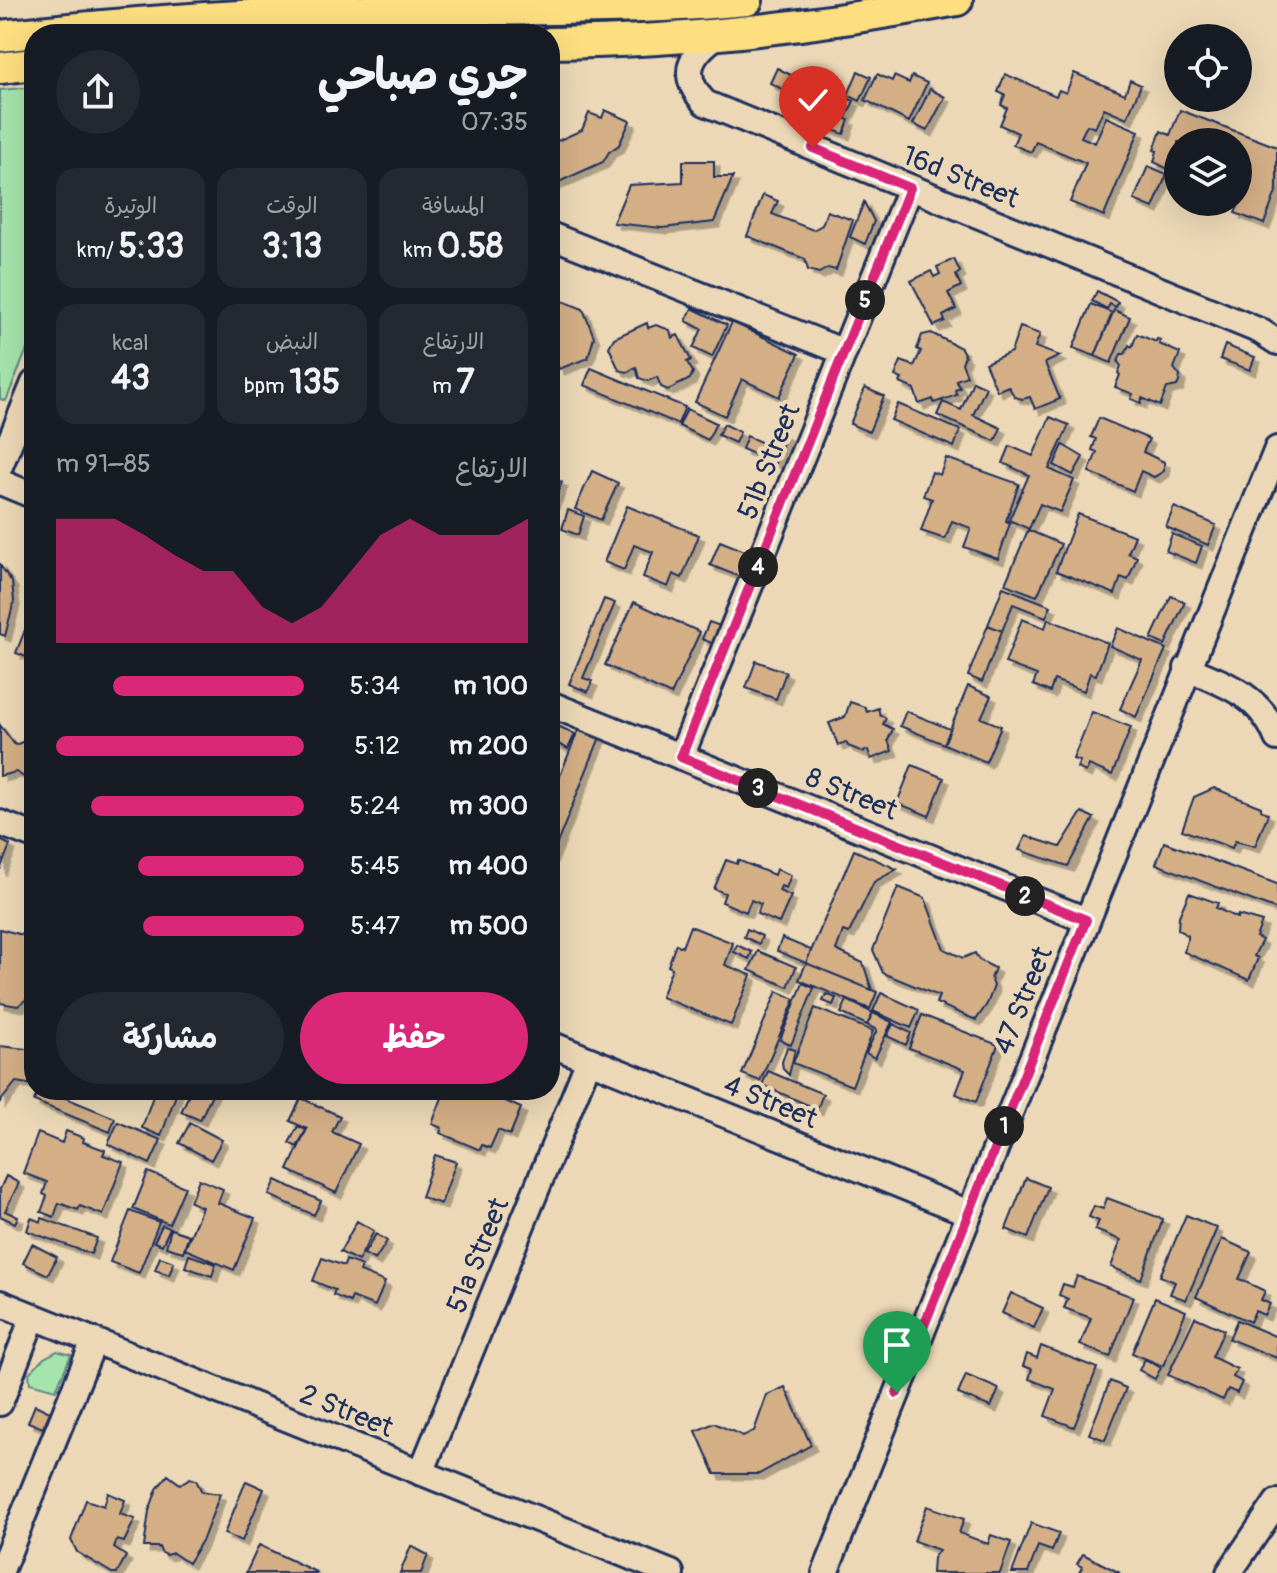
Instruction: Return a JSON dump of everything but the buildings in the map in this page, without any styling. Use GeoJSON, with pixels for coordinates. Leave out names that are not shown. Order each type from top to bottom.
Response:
{"type":"FeatureCollection","features":[{"type":"Feature","properties":{"kind":"main road"},"geometry":{"type":"LineString","coordinates":[[116,24],[251,14],[599,8],[747,0]]}},
{"type":"Feature","properties":{"kind":"main road"},"geometry":{"type":"LineString","coordinates":[[560,42],[815,23],[957,0]]}},
{"type":"Feature","properties":{"kind":"main road"},"geometry":{"type":"LineString","coordinates":[[0,36],[24,34]]}},
{"type":"Feature","properties":{"kind":"main road"},"geometry":{"type":"LineString","coordinates":[[0,68],[24,65]]}},
{"type":"Feature","properties":{"kind":"street","name":"16d Street"},"geometry":{"type":"LineString","coordinates":[[722,32],[703,44],[694,54],[690,67],[690,81],[705,103],[1260,331],[1277,342]]}},
{"type":"Feature","properties":{"kind":"street","name":"51b Street"},"geometry":{"type":"LineString","coordinates":[[681,757],[910,188]]}},
{"type":"Feature","properties":{"kind":"street"},"geometry":{"type":"LineString","coordinates":[[560,239],[844,352]]}},
{"type":"Feature","properties":{"kind":"street"},"geometry":{"type":"LineString","coordinates":[[0,466],[24,407]]}},
{"type":"Feature","properties":{"kind":"street","name":"47 Street"},"geometry":{"type":"LineString","coordinates":[[825,1573],[1277,449]]}},
{"type":"Feature","properties":{"kind":"street"},"geometry":{"type":"LineString","coordinates":[[0,482],[24,492]]}},
{"type":"Feature","properties":{"kind":"street"},"geometry":{"type":"LineString","coordinates":[[1187,668],[1243,693],[1265,714],[1277,738]]}},
{"type":"Feature","properties":{"kind":"street","name":"8 Street"},"geometry":{"type":"LineString","coordinates":[[560,708],[1086,920]]}},
{"type":"Feature","properties":{"kind":"street"},"geometry":{"type":"LineString","coordinates":[[0,823],[24,832]]}},
{"type":"Feature","properties":{"kind":"street","name":"4 Street"},"geometry":{"type":"LineString","coordinates":[[560,1048],[969,1213]]}},
{"type":"Feature","properties":{"kind":"street","name":"51a Street"},"geometry":{"type":"LineString","coordinates":[[421,1473],[589,1060]]}},
{"type":"Feature","properties":{"kind":"street","name":"2 Street"},"geometry":{"type":"LineString","coordinates":[[0,1303],[421,1473],[618,1563],[671,1573]]}},
{"type":"Feature","properties":{"kind":"street"},"geometry":{"type":"LineString","coordinates":[[0,1403],[33,1317]]}},
{"type":"Feature","properties":{"kind":"street"},"geometry":{"type":"LineString","coordinates":[[0,1573],[5,1545],[94,1341]]}},
{"type":"Feature","properties":{"kind":"street"},"geometry":{"type":"LineString","coordinates":[[1229,1573],[1277,1502]]}},
{"type":"Feature","properties":{"kind":"green space"},"geometry":{"type":"Polygon","coordinates":[[[24,88],[24,357],[6,401],[0,399],[0,90],[24,88]]]}},
{"type":"Feature","properties":{"kind":"green space"},"geometry":{"type":"Polygon","coordinates":[[[57,1351],[71,1355],[56,1390],[30,1383],[29,1373],[44,1358],[57,1351]]]}},
{"type":"Feature","properties":{"kind":"route"},"geometry":{"type":"LineString","coordinates":[[813,148],[910,188],[681,757],[1086,920],[897,1393]]}}]}
